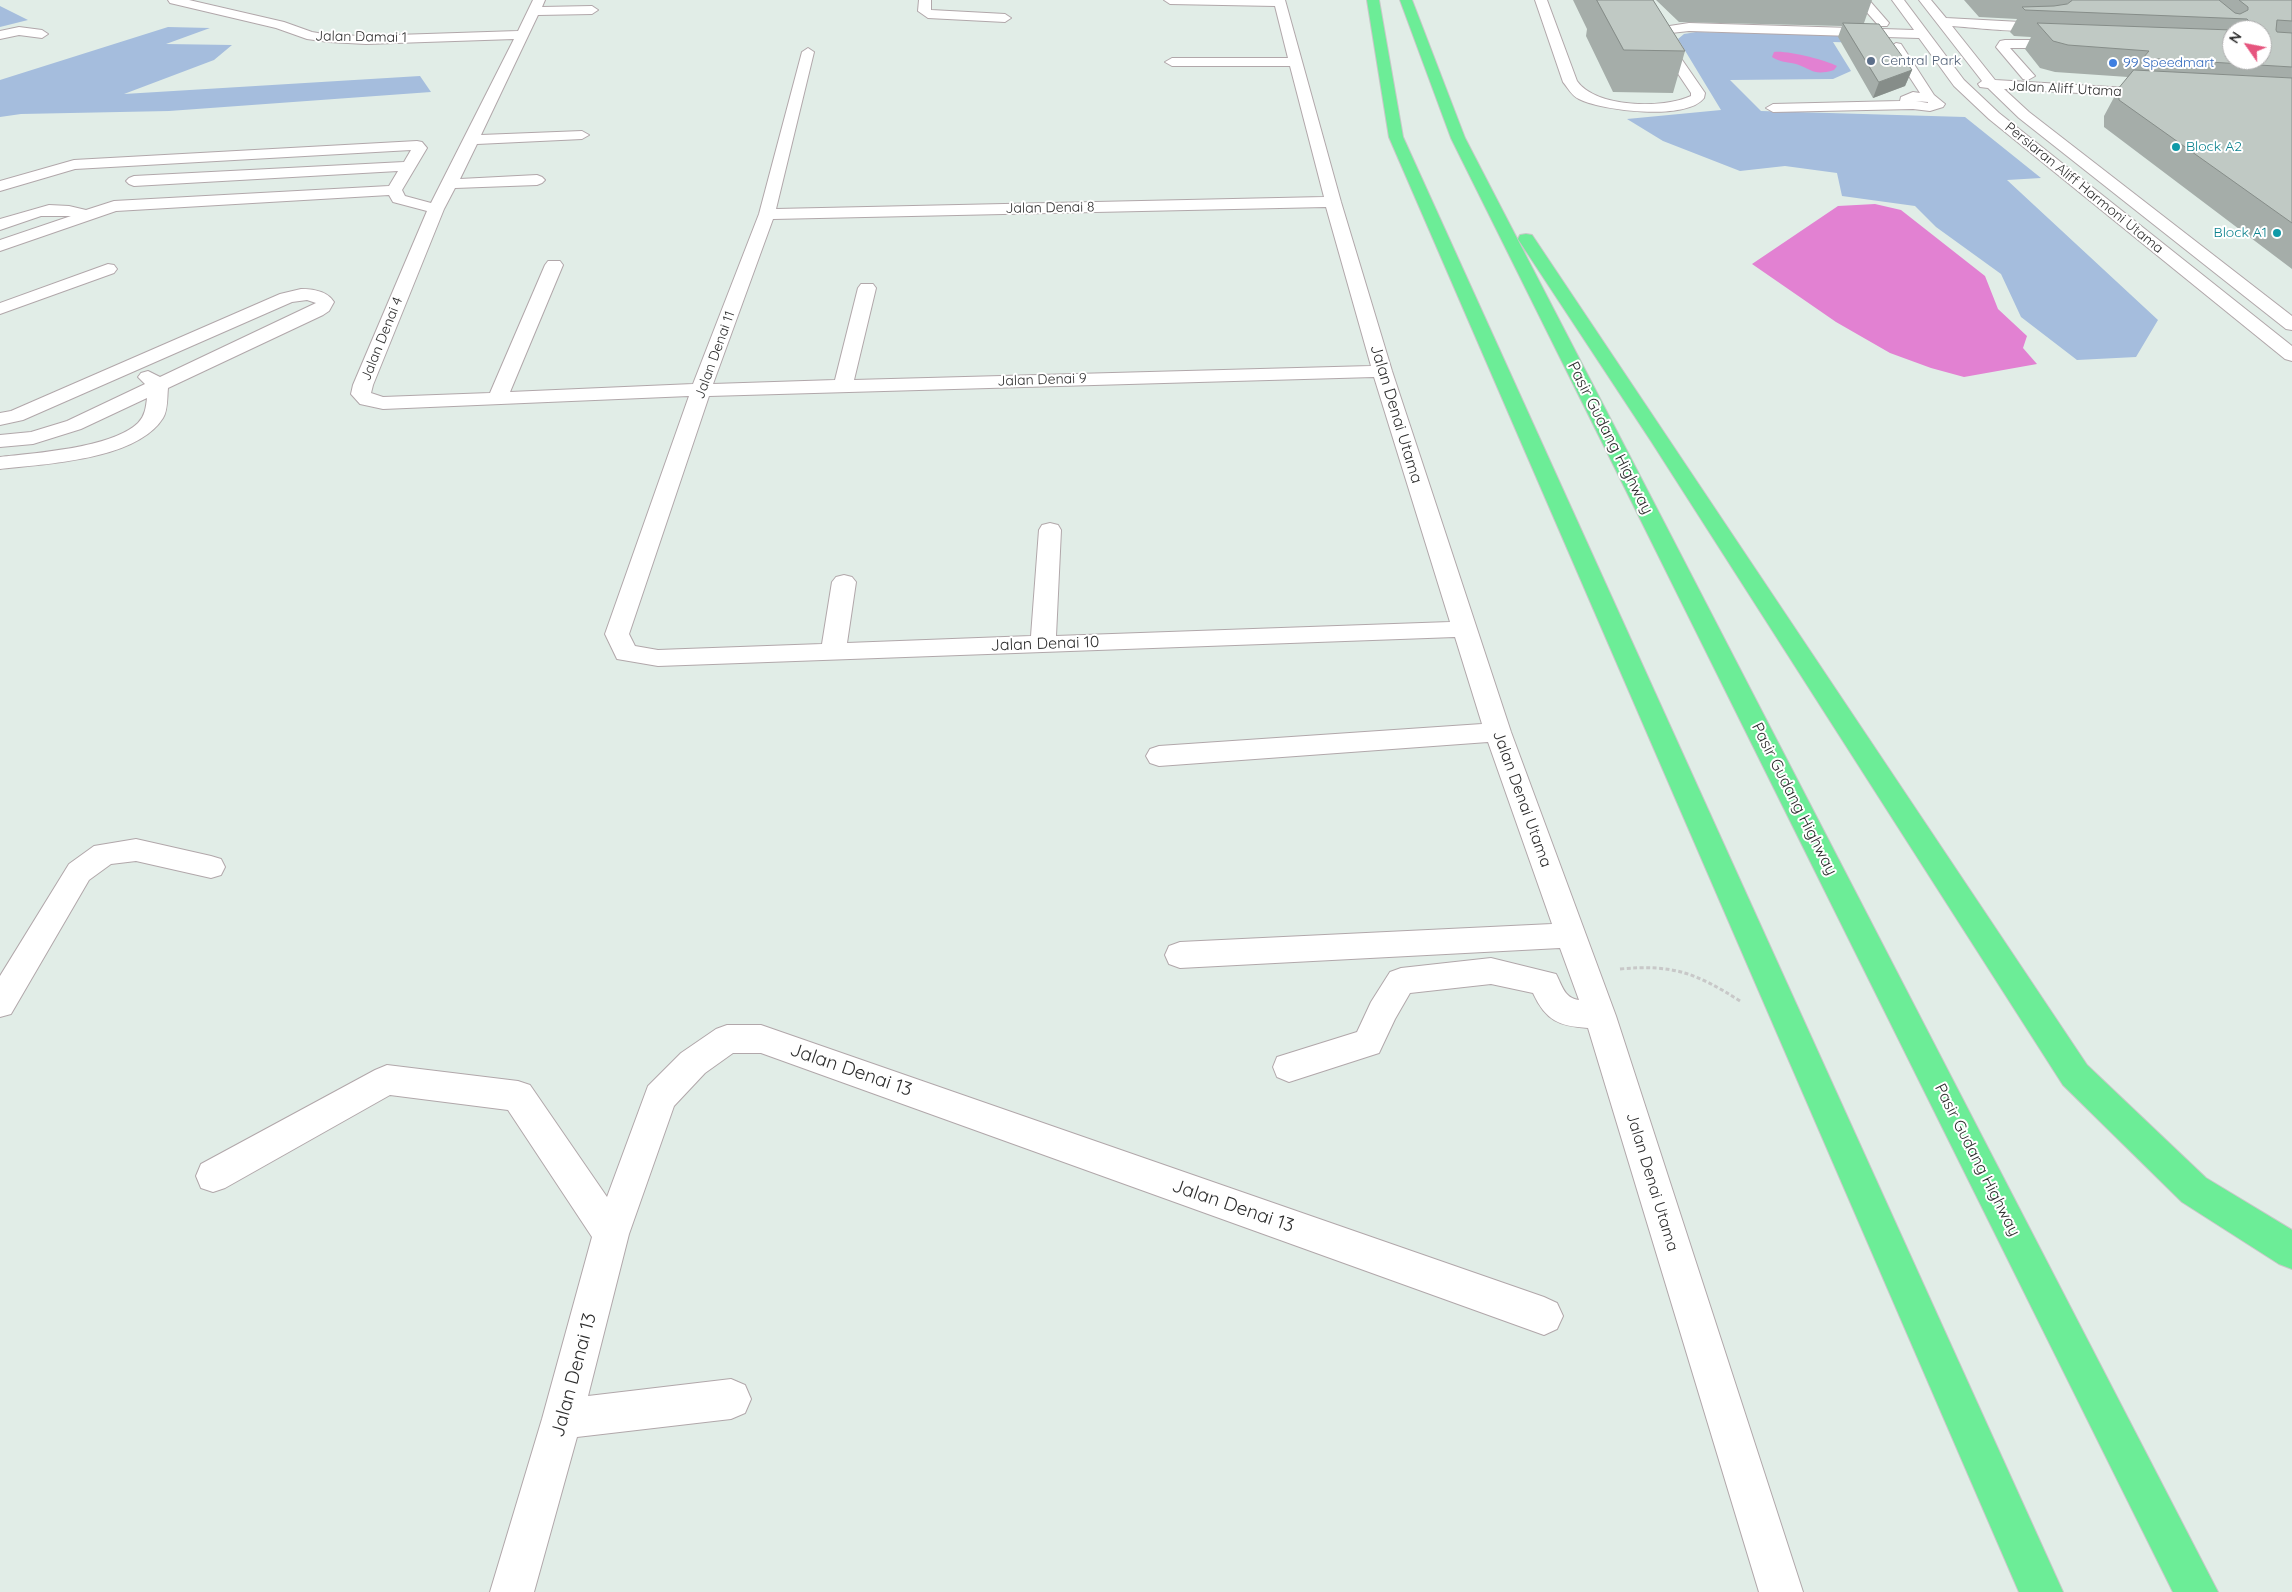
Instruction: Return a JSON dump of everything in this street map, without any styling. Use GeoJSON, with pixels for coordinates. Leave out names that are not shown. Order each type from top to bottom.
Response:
{"type":"FeatureCollection","features":[{"type":"Feature","properties":{"kind":"highway"},"geometry":{"type":"LineString","coordinates":[[1372,0],[1396,137],[2042,1592]]}},
{"type":"Feature","properties":{"kind":"highway","name":"Pasir Gudang Highway"},"geometry":{"type":"LineString","coordinates":[[1406,0],[1458,138],[2196,1592]]}},
{"type":"Feature","properties":{"kind":"highway"},"geometry":{"type":"LineString","coordinates":[[1458,138],[1661,441],[2075,1075],[2194,1190],[2292,1252]]}},
{"type":"Feature","properties":{"kind":"street","name":"Jalan Damai 1"},"geometry":{"type":"LineString","coordinates":[[174,0],[280,25],[290,31],[308,36],[374,40],[522,35]]}},
{"type":"Feature","properties":{"kind":"street"},"geometry":{"type":"LineString","coordinates":[[925,0],[924,11],[928,14],[1005,18]]}},
{"type":"Feature","properties":{"kind":"street"},"geometry":{"type":"LineString","coordinates":[[1170,0],[1280,1]]}},
{"type":"Feature","properties":{"kind":"street"},"geometry":{"type":"LineString","coordinates":[[1541,0],[1570,82],[1575,90],[1582,96],[1613,105],[1679,105],[1690,103],[1697,98],[1698,93],[1660,38],[1667,30],[1689,27],[1879,27],[1919,29]]}},
{"type":"Feature","properties":{"kind":"street"},"geometry":{"type":"LineString","coordinates":[[1862,0],[1878,16],[1879,27]]}},
{"type":"Feature","properties":{"kind":"street","name":"Persiaran Aliff Harmoni Utama"},"geometry":{"type":"LineString","coordinates":[[1898,0],[1959,83],[1983,106],[2292,355]]}},
{"type":"Feature","properties":{"kind":"street","name":"Persiaran Aliff Harmoni Utama"},"geometry":{"type":"LineString","coordinates":[[1925,0],[1992,85],[2024,115],[2292,325]]}},
{"type":"Feature","properties":{"kind":"street"},"geometry":{"type":"LineString","coordinates":[[1942,22],[2040,27],[2055,23],[2036,0]]}},
{"type":"Feature","properties":{"kind":"street","name":"Jalan Denai Utama"},"geometry":{"type":"LineString","coordinates":[[1280,1],[1333,202],[1382,371],[1498,732],[1600,1016],[1781,1592]]}},
{"type":"Feature","properties":{"kind":"street","name":"Jalan Denai 4"},"geometry":{"type":"LineString","coordinates":[[537,5],[450,184],[436,208],[360,394],[367,400],[383,403],[702,390]]}},
{"type":"Feature","properties":{"kind":"street"},"geometry":{"type":"LineString","coordinates":[[537,5],[592,10]]}},
{"type":"Feature","properties":{"kind":"street"},"geometry":{"type":"LineString","coordinates":[[0,35],[20,31],[42,34]]}},
{"type":"Feature","properties":{"kind":"street"},"geometry":{"type":"LineString","coordinates":[[2028,81],[2002,47],[2005,44],[2014,42],[2082,45]]}},
{"type":"Feature","properties":{"kind":"street"},"geometry":{"type":"LineString","coordinates":[[1896,47],[1933,101],[1959,106],[1983,106]]}},
{"type":"Feature","properties":{"kind":"street","name":"Jalan Denai 11"},"geometry":{"type":"LineString","coordinates":[[626,653],[617,634],[702,390],[767,214],[808,52]]}},
{"type":"Feature","properties":{"kind":"street"},"geometry":{"type":"LineString","coordinates":[[1972,60],[2028,81]]}},
{"type":"Feature","properties":{"kind":"street"},"geometry":{"type":"LineString","coordinates":[[1172,62],[1295,62]]}},
{"type":"Feature","properties":{"kind":"street"},"geometry":{"type":"LineString","coordinates":[[2010,102],[2028,81]]}},
{"type":"Feature","properties":{"kind":"street","name":"Jalan Aliff Utama"},"geometry":{"type":"LineString","coordinates":[[1959,83],[1992,85],[2028,81],[2165,88]]}},
{"type":"Feature","properties":{"kind":"street"},"geometry":{"type":"LineString","coordinates":[[1773,108],[1913,105],[1927,107],[1933,101]]}},
{"type":"Feature","properties":{"kind":"street"},"geometry":{"type":"LineString","coordinates":[[471,140],[582,135]]}},
{"type":"Feature","properties":{"kind":"street"},"geometry":{"type":"LineString","coordinates":[[0,186],[74,165],[417,145],[420,148],[394,190]]}},
{"type":"Feature","properties":{"kind":"street"},"geometry":{"type":"LineString","coordinates":[[134,181],[410,166]]}},
{"type":"Feature","properties":{"kind":"street"},"geometry":{"type":"LineString","coordinates":[[450,184],[537,180]]}},
{"type":"Feature","properties":{"kind":"street"},"geometry":{"type":"LineString","coordinates":[[394,190],[399,199],[436,208]]}},
{"type":"Feature","properties":{"kind":"street"},"geometry":{"type":"LineString","coordinates":[[0,246],[114,206],[394,190]]}},
{"type":"Feature","properties":{"kind":"street","name":"Jalan Denai 8"},"geometry":{"type":"LineString","coordinates":[[767,214],[1333,202]]}},
{"type":"Feature","properties":{"kind":"street"},"geometry":{"type":"LineString","coordinates":[[0,225],[52,208],[66,208],[89,215]]}},
{"type":"Feature","properties":{"kind":"street"},"geometry":{"type":"LineString","coordinates":[[498,398],[554,265]]}},
{"type":"Feature","properties":{"kind":"street"},"geometry":{"type":"LineString","coordinates":[[0,309],[108,269]]}},
{"type":"Feature","properties":{"kind":"street"},"geometry":{"type":"LineString","coordinates":[[843,386],[867,288]]}},
{"type":"Feature","properties":{"kind":"street"},"geometry":{"type":"LineString","coordinates":[[0,419],[16,416],[286,298],[306,294],[322,299],[325,302],[317,311],[74,426],[33,438],[0,441]]}},
{"type":"Feature","properties":{"kind":"street"},"geometry":{"type":"LineString","coordinates":[[133,365],[159,386]]}},
{"type":"Feature","properties":{"kind":"street","name":"Jalan Denai 9"},"geometry":{"type":"LineString","coordinates":[[702,390],[1382,371]]}},
{"type":"Feature","properties":{"kind":"street"},"geometry":{"type":"LineString","coordinates":[[0,463],[68,455],[118,443],[141,432],[154,417],[159,386]]}},
{"type":"Feature","properties":{"kind":"street"},"geometry":{"type":"LineString","coordinates":[[1043,644],[1050,530]]}},
{"type":"Feature","properties":{"kind":"street"},"geometry":{"type":"LineString","coordinates":[[833,652],[844,582]]}},
{"type":"Feature","properties":{"kind":"street","name":"Jalan Denai 10"},"geometry":{"type":"LineString","coordinates":[[626,653],[658,658],[1464,629]]}},
{"type":"Feature","properties":{"kind":"street"},"geometry":{"type":"LineString","coordinates":[[1159,756],[1498,732]]}},
{"type":"Feature","properties":{"kind":"street"},"geometry":{"type":"LineString","coordinates":[[0,1004],[80,872],[104,854],[136,850],[211,867]]}},
{"type":"Feature","properties":{"kind":"street"},"geometry":{"type":"LineString","coordinates":[[1180,955],[1571,935]]}},
{"type":"Feature","properties":{"kind":"street"},"geometry":{"type":"LineString","coordinates":[[1289,1067],[1368,1043],[1382,1012],[1400,981],[1492,971],[1545,983],[1551,1001],[1565,1012],[1600,1016]]}},
{"type":"Feature","properties":{"kind":"street","name":"Jalan Denai 13"},"geometry":{"type":"LineString","coordinates":[[512,1592],[562,1419],[611,1234],[660,1097],[693,1063],[727,1038],[761,1039],[1544,1316]]}},
{"type":"Feature","properties":{"kind":"street"},"geometry":{"type":"LineString","coordinates":[[213,1176],[388,1080],[518,1096],[611,1234]]}},
{"type":"Feature","properties":{"kind":"street"},"geometry":{"type":"LineString","coordinates":[[562,1419],[731,1400]]}},
{"type":"Feature","properties":{"kind":"path"},"geometry":{"type":"LineString","coordinates":[[1585,974],[1631,968],[1675,968],[1693,973],[1741,1002]]}},
{"type":"Feature","properties":{"kind":"shaded area"},"geometry":{"type":"Polygon","coordinates":[[[0,6],[28,20],[0,27],[0,6]]]}},
{"type":"Feature","properties":{"kind":"shaded area"},"geometry":{"type":"Polygon","coordinates":[[[168,27],[210,28],[166,44],[232,45],[214,60],[124,94],[420,76],[431,92],[169,111],[21,114],[0,117],[0,80],[168,27]]]}},
{"type":"Feature","properties":{"kind":"shaded area"},"geometry":{"type":"Polygon","coordinates":[[[1696,32],[1864,36],[1869,43],[1833,42],[1851,71],[1833,79],[1730,80],[1761,111],[1965,117],[2041,178],[2007,180],[2158,320],[2136,357],[2077,360],[2021,317],[2001,274],[1936,227],[1915,206],[1842,196],[1837,173],[1785,166],[1740,171],[1663,141],[1627,119],[1721,110],[1678,39],[1684,34],[1696,32]]]}},
{"type":"Feature","properties":{"kind":"shaded area"},"geometry":{"type":"Polygon","coordinates":[[[1774,52],[1787,52],[1806,56],[1837,66],[1834,70],[1827,72],[1814,72],[1796,64],[1775,59],[1772,57],[1774,52]]]}},
{"type":"Feature","properties":{"kind":"shaded area"},"geometry":{"type":"Polygon","coordinates":[[[1875,204],[1901,210],[1985,276],[1998,309],[2027,336],[2023,348],[2037,364],[1964,377],[1931,368],[1890,353],[1836,322],[1752,264],[1838,206],[1875,204]]]}},
{"type":"Feature","properties":{"kind":"building"},"geometry":{"type":"Polygon","coordinates":[[[1597,0],[1653,0],[1685,51],[1624,50],[1597,0]]]}},
{"type":"Feature","properties":{"kind":"building"},"geometry":{"type":"Polygon","coordinates":[[[2073,0],[2219,0],[2235,13],[2240,14],[2248,10],[2248,7],[2239,0],[2292,0],[2292,21],[2277,20],[2276,30],[2277,32],[2292,33],[2292,67],[2272,66],[2272,20],[2025,10],[2022,7],[2067,4],[2073,0]]]}},
{"type":"Feature","properties":{"kind":"building"},"geometry":{"type":"Polygon","coordinates":[[[1843,23],[1879,24],[1912,70],[1879,82],[1843,23]]]}},
{"type":"Feature","properties":{"kind":"building"},"geometry":{"type":"Polygon","coordinates":[[[2037,23],[2222,30],[2222,63],[2143,58],[2149,51],[2068,45],[2053,41],[2037,23]]]}},
{"type":"Feature","properties":{"kind":"building"},"geometry":{"type":"Polygon","coordinates":[[[2134,70],[2292,78],[2292,223],[2119,100],[2119,88],[2134,70]]]}},
{"type":"Feature","properties":{"kind":"place","name":"Central Park"},"geometry":{"type":"Point","coordinates":[1871,61]}},
{"type":"Feature","properties":{"kind":"place","name":"99 Speedmart"},"geometry":{"type":"Point","coordinates":[2113,63]}},
{"type":"Feature","properties":{"kind":"place","name":"Block A2"},"geometry":{"type":"Point","coordinates":[2176,147]}},
{"type":"Feature","properties":{"kind":"place","name":"Block A1"},"geometry":{"type":"Point","coordinates":[2277,233]}}]}
